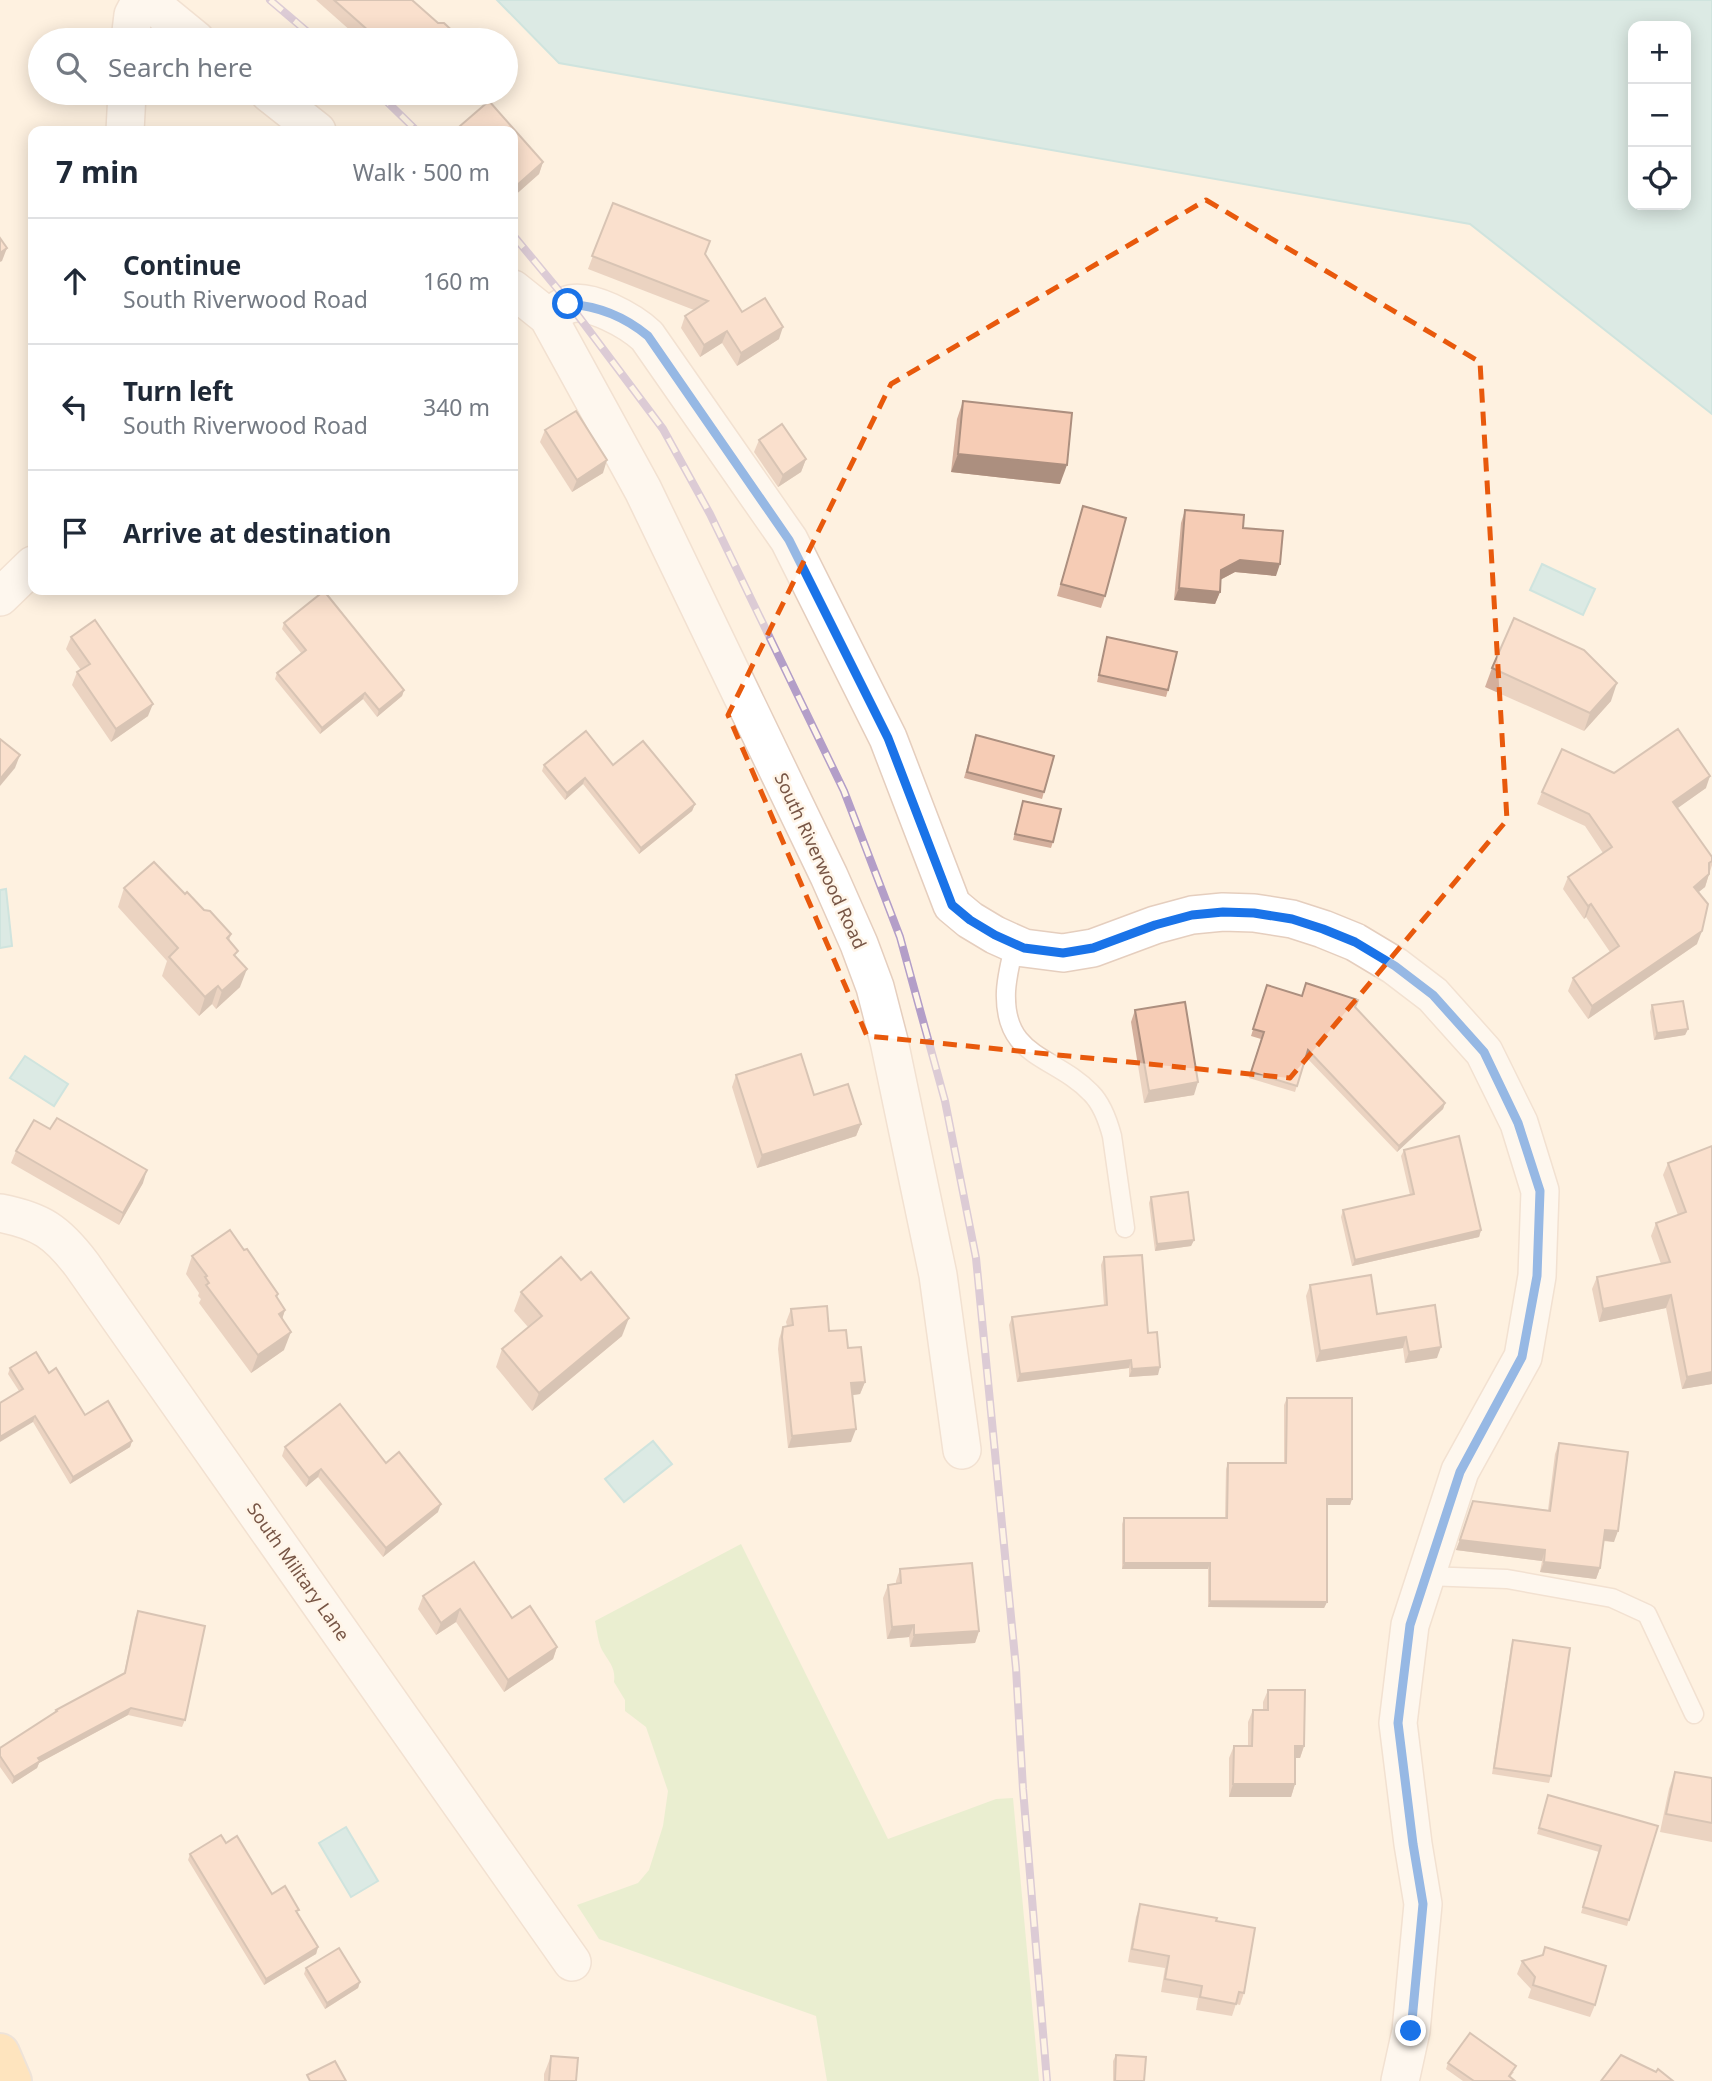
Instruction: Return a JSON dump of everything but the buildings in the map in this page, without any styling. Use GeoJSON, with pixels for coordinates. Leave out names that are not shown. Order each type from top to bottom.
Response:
{"type":"FeatureCollection","features":[{"type":"Feature","properties":{"kind":"main road"},"geometry":{"type":"LineString","coordinates":[[0,2053],[12,2081]]}},
{"type":"Feature","properties":{"kind":"street"},"geometry":{"type":"LineString","coordinates":[[131,28],[133,15],[141,0]]}},
{"type":"Feature","properties":{"kind":"street"},"geometry":{"type":"LineString","coordinates":[[147,0],[181,28]]}},
{"type":"Feature","properties":{"kind":"street"},"geometry":{"type":"LineString","coordinates":[[125,126],[126,105]]}},
{"type":"Feature","properties":{"kind":"street"},"geometry":{"type":"LineString","coordinates":[[284,105],[311,126]]}},
{"type":"Feature","properties":{"kind":"street","name":"South Riverwood Road"},"geometry":{"type":"LineString","coordinates":[[518,293],[548,317],[648,500],[829,876],[863,954],[889,1041],[938,1275],[962,1450]]}},
{"type":"Feature","properties":{"kind":"street"},"geometry":{"type":"LineString","coordinates":[[548,317],[568,304],[591,306],[635,325],[648,336],[789,540],[888,738],[952,905],[970,920],[1024,948],[1063,953],[1093,948],[1155,925],[1192,915],[1254,913],[1292,919],[1355,942],[1395,966],[1433,995],[1484,1052],[1518,1123],[1540,1191],[1537,1276],[1522,1357],[1460,1472],[1410,1625],[1398,1723],[1423,1904],[1411,2031],[1400,2081]]}},
{"type":"Feature","properties":{"kind":"street"},"geometry":{"type":"LineString","coordinates":[[0,597],[28,570]]}},
{"type":"Feature","properties":{"kind":"street","name":"South Military Lane"},"geometry":{"type":"LineString","coordinates":[[0,1213],[49,1229],[76,1256],[572,1962]]}},
{"type":"Feature","properties":{"kind":"lane"},"geometry":{"type":"LineString","coordinates":[[1015,944],[1006,992],[1012,1028],[1023,1046],[1081,1084],[1097,1101],[1112,1136],[1125,1228]]}},
{"type":"Feature","properties":{"kind":"lane"},"geometry":{"type":"LineString","coordinates":[[1426,1576],[1507,1578],[1612,1598],[1647,1614],[1694,1714]]}},
{"type":"Feature","properties":{"kind":"highlighted area"},"geometry":{"type":"Polygon","coordinates":[[[1206,200],[1480,362],[1507,820],[1290,1078],[867,1036],[728,715],[891,384],[1206,200]]]}},
{"type":"Feature","properties":{"kind":"green space"},"geometry":{"type":"Polygon","coordinates":[[[741,1544],[888,1839],[996,1799],[1013,1798],[1039,2081],[827,2081],[816,2016],[599,1939],[577,1905],[638,1883],[649,1870],[663,1826],[668,1791],[646,1727],[625,1711],[625,1700],[614,1682],[613,1669],[601,1647],[595,1621],[741,1544]]]}},
{"type":"Feature","properties":{"kind":"water"},"geometry":{"type":"Polygon","coordinates":[[[497,0],[1712,0],[1712,414],[1470,224],[559,63],[497,0]]]}},
{"type":"Feature","properties":{"kind":"water"},"geometry":{"type":"Polygon","coordinates":[[[1542,564],[1595,589],[1583,615],[1530,590],[1542,564]]]}},
{"type":"Feature","properties":{"kind":"water"},"geometry":{"type":"Polygon","coordinates":[[[6,889],[12,946],[0,948],[0,890],[6,889]]]}},
{"type":"Feature","properties":{"kind":"water"},"geometry":{"type":"Polygon","coordinates":[[[25,1056],[68,1084],[54,1106],[10,1078],[25,1056]]]}},
{"type":"Feature","properties":{"kind":"water"},"geometry":{"type":"Polygon","coordinates":[[[653,1441],[672,1464],[624,1502],[605,1479],[653,1441]]]}},
{"type":"Feature","properties":{"kind":"water"},"geometry":{"type":"Polygon","coordinates":[[[346,1827],[378,1881],[351,1897],[319,1843],[346,1827]]]}},
{"type":"Feature","properties":{"kind":"railway"},"geometry":{"type":"LineString","coordinates":[[270,0],[303,28]]}},
{"type":"Feature","properties":{"kind":"railway"},"geometry":{"type":"LineString","coordinates":[[390,105],[412,126]]}},
{"type":"Feature","properties":{"kind":"railway"},"geometry":{"type":"LineString","coordinates":[[518,241],[561,293],[663,429],[710,514],[844,791],[900,937],[945,1101],[976,1258],[1016,1668],[1047,2081]]}},
{"type":"Feature","properties":{"kind":"route"},"geometry":{"type":"LineString","coordinates":[[568,304],[591,306],[615,314],[648,336],[789,540],[888,738],[952,905],[970,920],[1024,948],[1063,953],[1093,948],[1155,925],[1192,915],[1254,913],[1292,919],[1355,942],[1395,966],[1433,995],[1484,1052],[1518,1123],[1540,1191],[1537,1276],[1522,1357],[1460,1472],[1410,1625],[1398,1723],[1423,1904],[1411,2031]]}}]}
